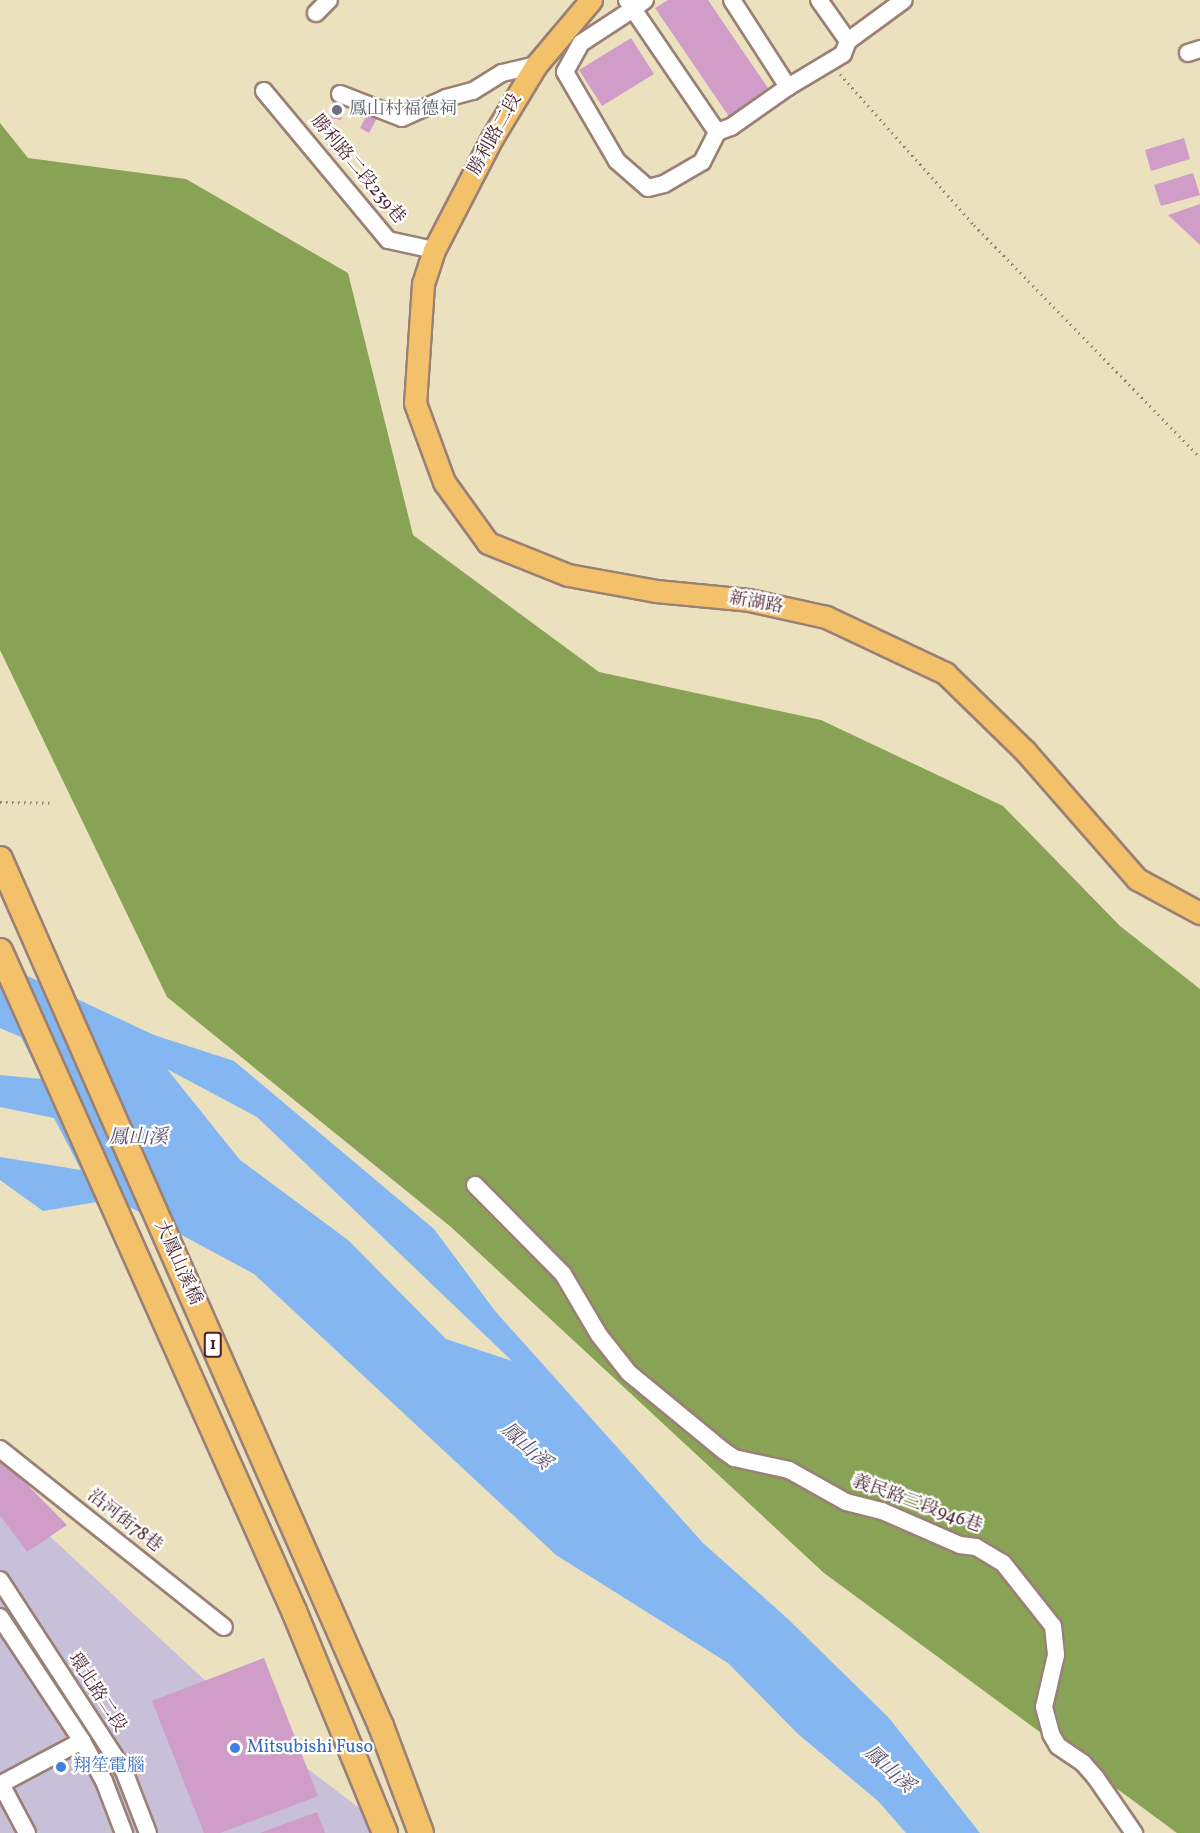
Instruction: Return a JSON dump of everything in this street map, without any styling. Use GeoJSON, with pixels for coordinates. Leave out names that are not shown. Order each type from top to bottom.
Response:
{"type":"FeatureCollection","features":[{"type":"Feature","properties":{"kind":"highway","name":"大鳳山溪橋"},"geometry":{"type":"LineString","coordinates":[[0,859],[381,1726],[421,1833]]}},
{"type":"Feature","properties":{"kind":"highway","name":"大鳳山溪橋"},"geometry":{"type":"LineString","coordinates":[[0,951],[294,1611],[377,1806],[385,1833]]}},
{"type":"Feature","properties":{"kind":"main road","name":"勝利路二段"},"geometry":{"type":"LineString","coordinates":[[423,284],[434,250],[492,138],[536,65],[591,0]]}},
{"type":"Feature","properties":{"kind":"main road","name":"新湖路"},"geometry":{"type":"LineString","coordinates":[[423,284],[415,403],[444,482],[488,543],[568,574],[656,591],[749,600],[826,617],[945,673],[1025,752],[1137,879],[1200,913]]}},
{"type":"Feature","properties":{"kind":"street"},"geometry":{"type":"LineString","coordinates":[[316,13],[328,0]]}},
{"type":"Feature","properties":{"kind":"street"},"geometry":{"type":"LineString","coordinates":[[732,0],[788,87]]}},
{"type":"Feature","properties":{"kind":"street"},"geometry":{"type":"LineString","coordinates":[[819,0],[848,41]]}},
{"type":"Feature","properties":{"kind":"street"},"geometry":{"type":"LineString","coordinates":[[717,132],[635,3],[581,43],[565,72],[617,161],[648,188],[664,184],[702,162],[717,132],[731,127],[788,87],[843,54],[848,41],[904,0]]}},
{"type":"Feature","properties":{"kind":"street"},"geometry":{"type":"LineString","coordinates":[[339,94],[402,118],[446,98],[473,91],[502,73],[536,65]]}},
{"type":"Feature","properties":{"kind":"street","name":"勝利路二段239巷"},"geometry":{"type":"LineString","coordinates":[[264,91],[388,240],[434,250]]}},
{"type":"Feature","properties":{"kind":"street","name":"義民路三段946巷"},"geometry":{"type":"LineString","coordinates":[[476,1185],[563,1274],[598,1335],[629,1373],[724,1451],[734,1458],[789,1470],[846,1502],[882,1511],[960,1545],[976,1547],[1004,1563],[1053,1626],[1056,1655],[1044,1707],[1051,1734],[1058,1746],[1083,1763],[1096,1778],[1134,1833]]}},
{"type":"Feature","properties":{"kind":"street","name":"沿河街78巷"},"geometry":{"type":"LineString","coordinates":[[0,1449],[224,1627]]}},
{"type":"Feature","properties":{"kind":"street","name":"環北路二段"},"geometry":{"type":"LineString","coordinates":[[0,1580],[124,1771],[148,1833]]}},
{"type":"Feature","properties":{"kind":"street"},"geometry":{"type":"LineString","coordinates":[[0,1617],[82,1741],[104,1781],[124,1833]]}},
{"type":"Feature","properties":{"kind":"street"},"geometry":{"type":"LineString","coordinates":[[27,1833],[1,1784],[82,1741]]}},
{"type":"Feature","properties":{"kind":"path"},"geometry":{"type":"LineString","coordinates":[[829,62],[974,225],[1200,457]]}},
{"type":"Feature","properties":{"kind":"path"},"geometry":{"type":"LineString","coordinates":[[0,802],[50,803]]}},
{"type":"Feature","properties":{"kind":"shaded area"},"geometry":{"type":"Polygon","coordinates":[[[0,1490],[266,1737],[392,1833],[0,1833],[0,1490]]]}},
{"type":"Feature","properties":{"kind":"green space"},"geometry":{"type":"Polygon","coordinates":[[[0,123],[28,158],[186,179],[348,273],[413,535],[599,672],[821,720],[1003,806],[1120,926],[1200,989],[1200,1833],[1177,1833],[824,1573],[451,1227],[167,997],[0,650],[0,123]]]}},
{"type":"Feature","properties":{"kind":"water","name":"鳳山溪"},"geometry":{"type":"Polygon","coordinates":[[[0,963],[154,1035],[234,1061],[434,1229],[495,1311],[703,1543],[788,1619],[889,1718],[980,1833],[906,1833],[878,1801],[798,1734],[728,1663],[556,1555],[254,1274],[115,1199],[43,1211],[0,1180],[0,1157],[81,1170],[54,1118],[0,1107],[0,1075],[42,1079],[21,1037],[0,1028],[0,963]],[[167,1069],[240,1160],[348,1240],[446,1339],[512,1361],[257,1117],[167,1069]]]}},
{"type":"Feature","properties":{"kind":"building"},"geometry":{"type":"Polygon","coordinates":[[[668,0],[708,0],[770,91],[730,118],[655,8],[668,0]]]}},
{"type":"Feature","properties":{"kind":"building"},"geometry":{"type":"Polygon","coordinates":[[[631,38],[654,74],[602,106],[579,70],[631,38]]]}},
{"type":"Feature","properties":{"kind":"building","name":"鳳山村福德祠"},"geometry":{"type":"Polygon","coordinates":[[[333,100],[345,102],[341,120],[330,118],[333,100]]]}},
{"type":"Feature","properties":{"kind":"building"},"geometry":{"type":"Polygon","coordinates":[[[368,113],[377,118],[369,133],[360,128],[368,113]]]}},
{"type":"Feature","properties":{"kind":"building"},"geometry":{"type":"Polygon","coordinates":[[[1184,138],[1190,159],[1151,171],[1145,150],[1184,138]]]}},
{"type":"Feature","properties":{"kind":"building"},"geometry":{"type":"Polygon","coordinates":[[[1193,173],[1200,195],[1161,206],[1154,185],[1193,173]]]}},
{"type":"Feature","properties":{"kind":"building"},"geometry":{"type":"Polygon","coordinates":[[[1200,204],[1200,245],[1168,215],[1200,204]]]}},
{"type":"Feature","properties":{"kind":"building"},"geometry":{"type":"Polygon","coordinates":[[[0,1457],[67,1525],[27,1552],[0,1515],[0,1457]]]}},
{"type":"Feature","properties":{"kind":"building","name":"Mitsubishi Fuso"},"geometry":{"type":"Polygon","coordinates":[[[264,1658],[318,1796],[220,1833],[204,1833],[152,1701],[264,1658]]]}},
{"type":"Feature","properties":{"kind":"building"},"geometry":{"type":"Polygon","coordinates":[[[317,1812],[325,1833],[260,1833],[317,1812]]]}},
{"type":"Feature","properties":{"kind":"place","name":"鳳山村福德祠"},"geometry":{"type":"Point","coordinates":[337,110]}},
{"type":"Feature","properties":{"kind":"place","name":"Mitsubishi Fuso"},"geometry":{"type":"Point","coordinates":[235,1748]}},
{"type":"Feature","properties":{"kind":"place","name":"翔笙電腦"},"geometry":{"type":"Point","coordinates":[61,1767]}}]}
